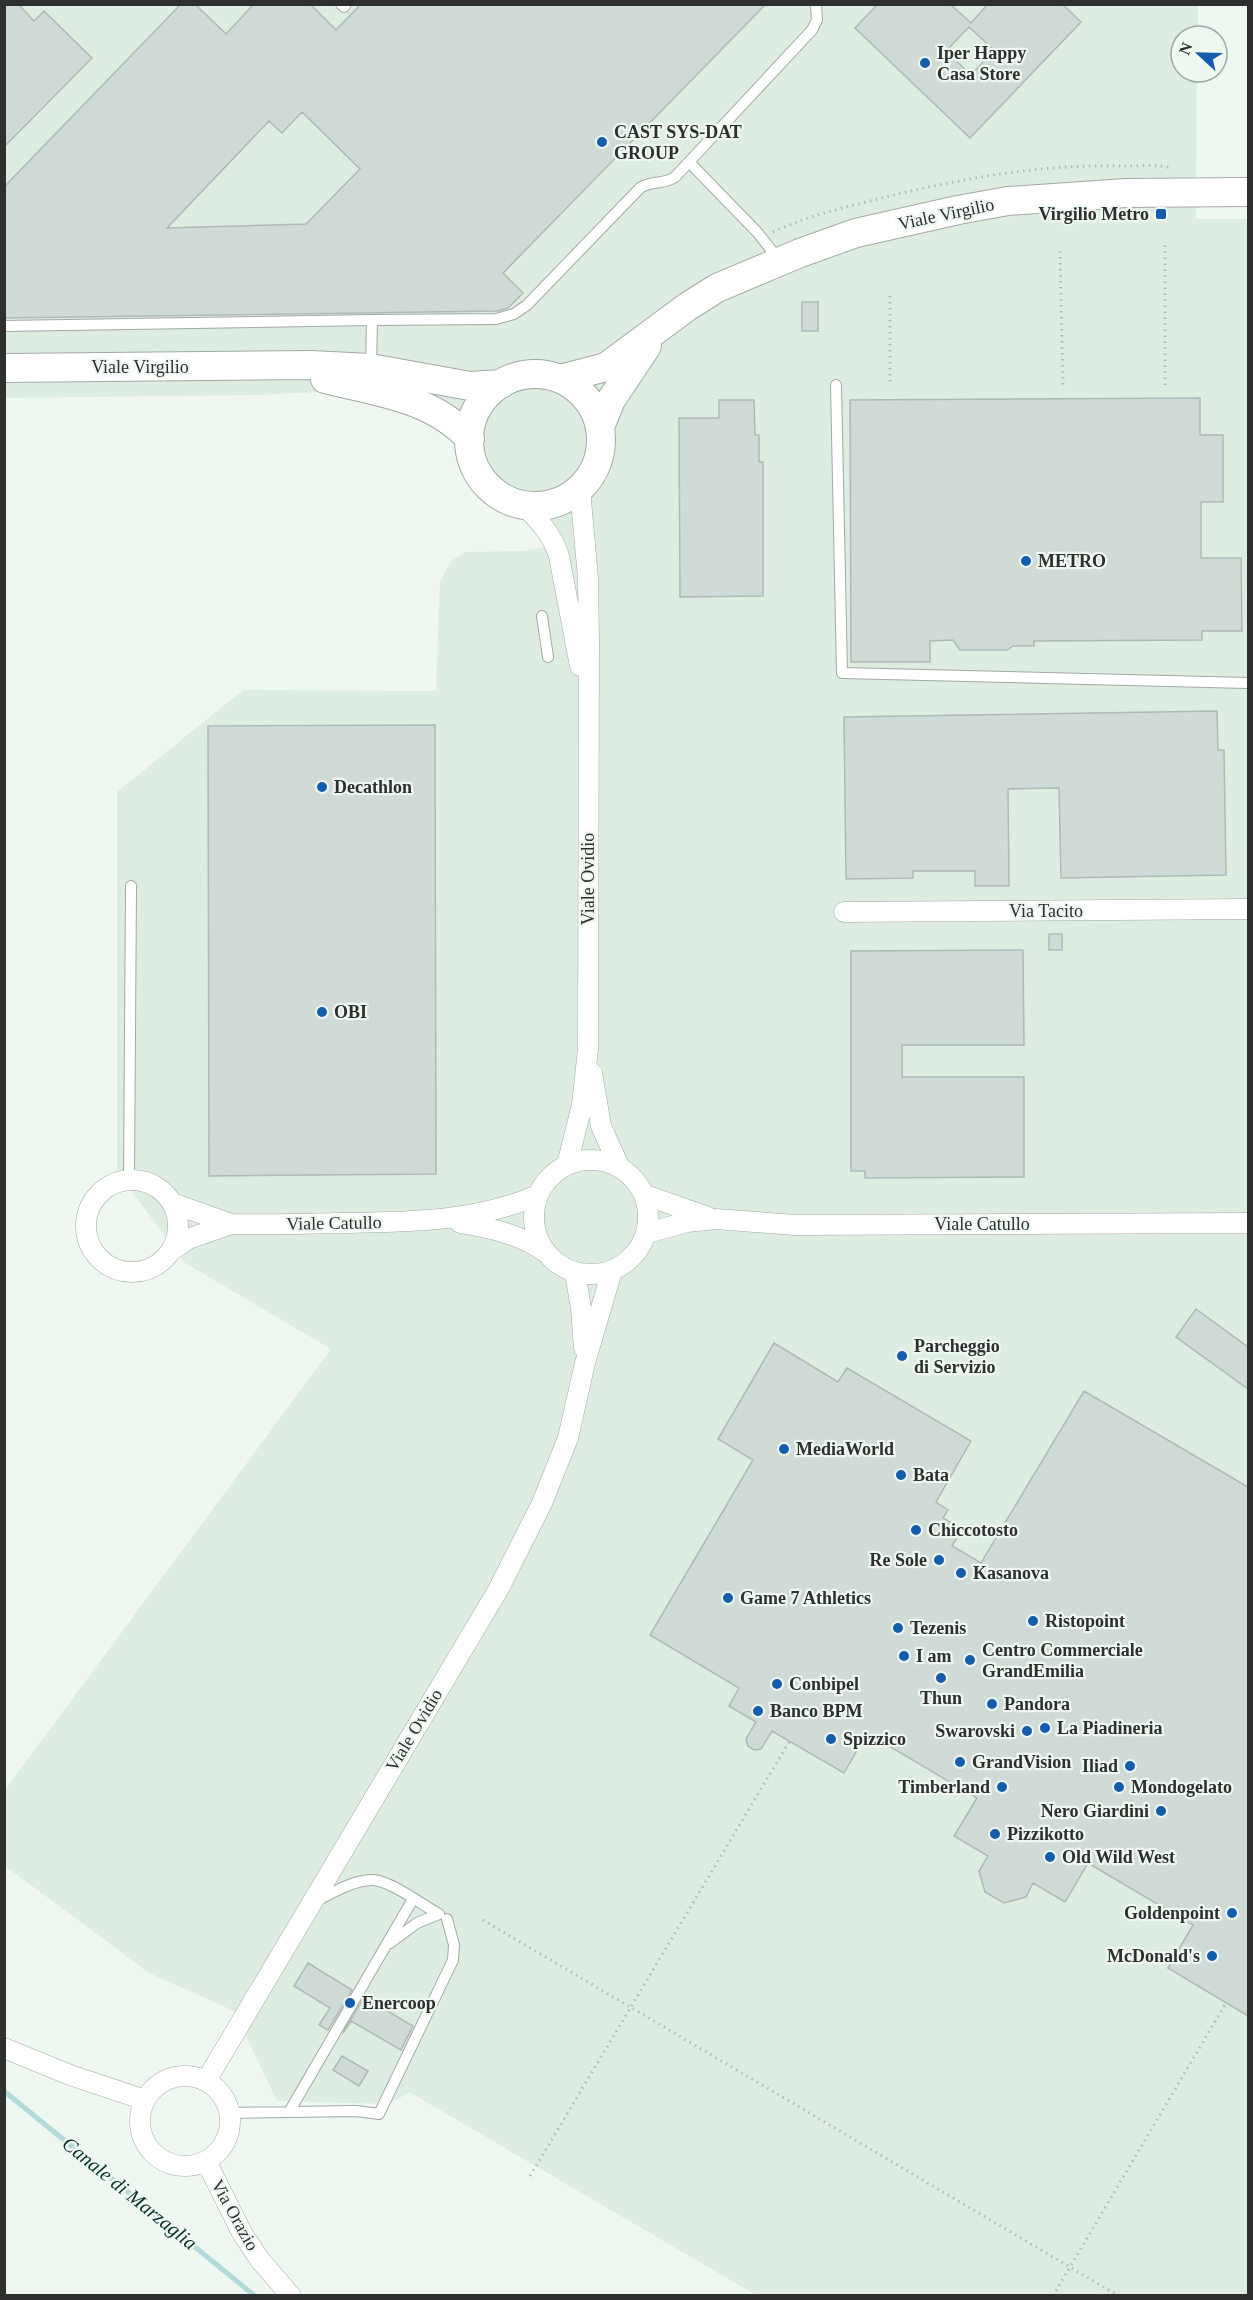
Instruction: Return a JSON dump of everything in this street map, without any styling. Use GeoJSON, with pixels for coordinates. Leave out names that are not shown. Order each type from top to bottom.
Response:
{"type":"FeatureCollection","features":[{"type":"Feature","properties":{"kind":"street","name":"Viale Virgilio"},"geometry":{"type":"LineString","coordinates":[[560,379],[606,367],[710,293],[780,261],[856,233],[1008,201],[1126,193],[1248,192]]}},
{"type":"Feature","properties":{"kind":"street","name":"Viale Virgilio"},"geometry":{"type":"LineString","coordinates":[[600,427],[611,400],[627,374],[665,324]]}},
{"type":"Feature","properties":{"kind":"street","name":"Viale Virgilio"},"geometry":{"type":"LineString","coordinates":[[4,368],[311,365],[370,368],[457,385],[501,384]]}},
{"type":"Feature","properties":{"kind":"street","name":"Viale Virgilio"},"geometry":{"type":"LineString","coordinates":[[276,367],[413,401],[436,410],[456,424],[470,439]]}},
{"type":"Feature","properties":{"kind":"street"},"geometry":{"type":"LineString","coordinates":[[530,374],[560,379],[574,387],[595,411],[600,427],[601,444],[598,460],[591,476],[580,489],[553,504],[537,506],[522,504],[501,496],[484,482],[471,454],[470,439],[478,407],[501,384],[515,377],[530,374]]}},
{"type":"Feature","properties":{"kind":"street","name":"Viale Ovidio"},"geometry":{"type":"LineString","coordinates":[[567,1165],[582,1105],[588,1049],[588,578],[580,489]]}},
{"type":"Feature","properties":{"kind":"street","name":"Viale Ovidio"},"geometry":{"type":"LineString","coordinates":[[522,504],[539,520],[555,544],[559,556],[588,710]]}},
{"type":"Feature","properties":{"kind":"street","name":"Via Tacito"},"geometry":{"type":"LineString","coordinates":[[844,912],[1248,909]]}},
{"type":"Feature","properties":{"kind":"street","name":"Viale Ovidio"},"geometry":{"type":"LineString","coordinates":[[588,1049],[601,1126],[619,1166]]}},
{"type":"Feature","properties":{"kind":"street"},"geometry":{"type":"LineString","coordinates":[[584,1160],[602,1160],[619,1166],[634,1179],[645,1195],[649,1214],[647,1233],[640,1249],[627,1263],[612,1271],[594,1275],[576,1273],[559,1265],[545,1252],[534,1225],[534,1210],[538,1195],[545,1183],[567,1165],[584,1160]]}},
{"type":"Feature","properties":{"kind":"street","name":"Viale Catullo"},"geometry":{"type":"LineString","coordinates":[[231,1224],[172,1203],[166,1194],[149,1183],[129,1179],[107,1187],[91,1204],[86,1227],[92,1249],[109,1266],[131,1272],[143,1271],[154,1266],[188,1239],[231,1224],[383,1223],[437,1219],[483,1214],[510,1207],[538,1195]]}},
{"type":"Feature","properties":{"kind":"street","name":"Viale Catullo"},"geometry":{"type":"LineString","coordinates":[[645,1195],[716,1220]]}},
{"type":"Feature","properties":{"kind":"street"},"geometry":{"type":"LineString","coordinates":[[171,1251],[178,1227],[177,1214],[172,1203]]}},
{"type":"Feature","properties":{"kind":"street","name":"Viale Catullo"},"geometry":{"type":"LineString","coordinates":[[437,1219],[486,1227],[529,1241],[545,1252]]}},
{"type":"Feature","properties":{"kind":"street","name":"Viale Catullo"},"geometry":{"type":"LineString","coordinates":[[647,1233],[687,1222],[716,1220],[795,1225],[1248,1223]]}},
{"type":"Feature","properties":{"kind":"street","name":"Viale Ovidio"},"geometry":{"type":"LineString","coordinates":[[206,2081],[498,1590],[523,1542],[542,1503],[568,1438],[585,1363],[612,1271]]}},
{"type":"Feature","properties":{"kind":"street","name":"Viale Ovidio"},"geometry":{"type":"LineString","coordinates":[[576,1273],[585,1363]]}},
{"type":"Feature","properties":{"kind":"street"},"geometry":{"type":"LineString","coordinates":[[4,2048],[70,2075],[145,2100]]}},
{"type":"Feature","properties":{"kind":"street"},"geometry":{"type":"LineString","coordinates":[[193,2076],[206,2081],[217,2089],[225,2100],[230,2127],[225,2141],[206,2161],[178,2166],[164,2161],[153,2153],[144,2141],[140,2127],[140,2113],[145,2100],[154,2088],[172,2078],[193,2076]]}},
{"type":"Feature","properties":{"kind":"street","name":"Via Orazio"},"geometry":{"type":"LineString","coordinates":[[206,2161],[242,2233],[260,2259],[291,2295]]}},
{"type":"Feature","properties":{"kind":"lane"},"geometry":{"type":"LineString","coordinates":[[4,326],[495,319],[514,314],[527,305],[566,266],[640,188],[645,184],[668,182],[689,162],[812,30],[817,20],[816,4]]}},
{"type":"Feature","properties":{"kind":"lane"},"geometry":{"type":"LineString","coordinates":[[689,162],[757,232],[780,261]]}},
{"type":"Feature","properties":{"kind":"lane"},"geometry":{"type":"LineString","coordinates":[[370,368],[372,320]]}},
{"type":"Feature","properties":{"kind":"lane"},"geometry":{"type":"LineString","coordinates":[[836,385],[842,673],[1248,683]]}},
{"type":"Feature","properties":{"kind":"lane"},"geometry":{"type":"LineString","coordinates":[[542,616],[548,657]]}},
{"type":"Feature","properties":{"kind":"lane"},"geometry":{"type":"LineString","coordinates":[[129,1179],[131,886]]}},
{"type":"Feature","properties":{"kind":"lane"},"geometry":{"type":"LineString","coordinates":[[309,1905],[340,1888],[373,1880],[390,1885],[438,1914],[417,1923],[385,1948]]}},
{"type":"Feature","properties":{"kind":"lane"},"geometry":{"type":"LineString","coordinates":[[289,2112],[413,1899]]}},
{"type":"Feature","properties":{"kind":"lane"},"geometry":{"type":"LineString","coordinates":[[229,2113],[356,2111],[379,2114],[449,1972],[454,1945],[447,1919]]}},
{"type":"Feature","properties":{"kind":"path"},"geometry":{"type":"LineString","coordinates":[[1165,245],[1165,385]]}},
{"type":"Feature","properties":{"kind":"path"},"geometry":{"type":"LineString","coordinates":[[1060,251],[1063,385]]}},
{"type":"Feature","properties":{"kind":"path"},"geometry":{"type":"LineString","coordinates":[[890,296],[890,385]]}},
{"type":"Feature","properties":{"kind":"path"},"geometry":{"type":"LineString","coordinates":[[530,2176],[789,1742]]}},
{"type":"Feature","properties":{"kind":"path"},"geometry":{"type":"LineString","coordinates":[[483,1920],[1119,2295]]}},
{"type":"Feature","properties":{"kind":"path"},"geometry":{"type":"LineString","coordinates":[[1053,2295],[1226,2003]]}},
{"type":"Feature","properties":{"kind":"shaded area"},"geometry":{"type":"Polygon","coordinates":[[[4,5],[1198,5],[1198,24],[1169,24],[1169,84],[1197,84],[1196,219],[1248,219],[1248,2295],[756,2295],[409,2092],[390,2104],[277,2101],[234,2011],[149,1973],[5,1866],[5,1790],[331,1349],[185,1263],[117,1172],[117,792],[243,690],[436,691],[440,582],[451,561],[465,552],[523,551],[548,546],[539,530],[520,518],[489,506],[463,477],[460,452],[448,432],[435,420],[339,391],[257,395],[5,398],[4,5]]]}},
{"type":"Feature","properties":{"kind":"building"},"geometry":{"type":"Polygon","coordinates":[[[4,4],[18,4],[34,21],[44,11],[92,58],[4,147],[4,4]]]}},
{"type":"Feature","properties":{"kind":"building"},"geometry":{"type":"Polygon","coordinates":[[[181,4],[195,4],[226,34],[254,4],[310,4],[336,30],[361,4],[766,4],[503,273],[523,293],[508,308],[498,311],[4,318],[4,187],[181,4]],[[302,112],[282,133],[269,121],[167,228],[306,224],[360,169],[302,112]]]}},
{"type":"Feature","properties":{"kind":"building","name":"Iper Happy Casa Store"},"geometry":{"type":"Polygon","coordinates":[[[878,4],[950,4],[971,23],[988,4],[1062,4],[1081,22],[970,138],[855,28],[878,4]],[[969,27],[946,51],[971,75],[994,50],[969,27]]]}},
{"type":"Feature","properties":{"kind":"building"},"geometry":{"type":"Polygon","coordinates":[[[802,302],[818,302],[818,331],[802,331],[802,302]]]}},
{"type":"Feature","properties":{"kind":"building","name":"METRO"},"geometry":{"type":"Polygon","coordinates":[[[1200,398],[1200,435],[1223,435],[1223,502],[1201,502],[1201,558],[1241,558],[1242,631],[1202,631],[1202,640],[1034,641],[1034,646],[1013,646],[1007,650],[960,650],[953,640],[930,641],[930,662],[851,662],[850,400],[1200,398]]]}},
{"type":"Feature","properties":{"kind":"building"},"geometry":{"type":"Polygon","coordinates":[[[719,400],[754,400],[755,435],[759,435],[759,462],[763,462],[763,596],[680,597],[679,418],[719,418],[719,400]]]}},
{"type":"Feature","properties":{"kind":"building"},"geometry":{"type":"Polygon","coordinates":[[[1217,711],[1218,750],[1224,750],[1226,875],[1061,878],[1059,788],[1008,789],[1009,886],[975,886],[975,871],[913,871],[913,878],[846,879],[844,717],[1217,711]]]}},
{"type":"Feature","properties":{"kind":"building","name":"OBI"},"geometry":{"type":"Polygon","coordinates":[[[435,725],[436,1174],[209,1176],[208,726],[435,725]]]}},
{"type":"Feature","properties":{"kind":"building"},"geometry":{"type":"Polygon","coordinates":[[[1049,934],[1062,934],[1062,950],[1049,950],[1049,934]]]}},
{"type":"Feature","properties":{"kind":"building"},"geometry":{"type":"Polygon","coordinates":[[[1023,950],[1024,1045],[902,1045],[902,1077],[1024,1077],[1024,1177],[865,1178],[865,1171],[851,1171],[851,951],[1023,950]]]}},
{"type":"Feature","properties":{"kind":"building"},"geometry":{"type":"Polygon","coordinates":[[[1196,1309],[1248,1347],[1248,1389],[1176,1337],[1196,1309]]]}},
{"type":"Feature","properties":{"kind":"building","name":"Centro Commerciale GrandEmilia"},"geometry":{"type":"Polygon","coordinates":[[[774,1343],[838,1382],[847,1368],[971,1441],[936,1502],[948,1510],[943,1518],[962,1529],[952,1546],[981,1563],[1084,1391],[1248,1487],[1248,2016],[1168,1968],[1193,1925],[1088,1863],[1065,1902],[1033,1883],[1026,1897],[1004,1903],[985,1892],[979,1871],[988,1856],[954,1836],[977,1798],[867,1733],[844,1773],[772,1731],[761,1749],[754,1750],[748,1746],[746,1739],[756,1722],[729,1706],[739,1688],[650,1635],[753,1460],[718,1439],[774,1343]]]}},
{"type":"Feature","properties":{"kind":"building"},"geometry":{"type":"Polygon","coordinates":[[[308,1963],[352,1990],[328,2030],[319,2025],[330,2008],[294,1986],[308,1963]]]}},
{"type":"Feature","properties":{"kind":"building"},"geometry":{"type":"Polygon","coordinates":[[[364,1997],[413,2026],[401,2050],[351,2021],[343,2033],[364,1997]]]}},
{"type":"Feature","properties":{"kind":"building"},"geometry":{"type":"Polygon","coordinates":[[[342,2056],[368,2071],[359,2086],[333,2070],[342,2056]]]}},
{"type":"Feature","properties":{"kind":"waterway","name":"Canale di Marzaglia"},"geometry":{"type":"LineString","coordinates":[[4,2091],[255,2296]]}},
{"type":"Feature","properties":{"kind":"place","name":"Iper Happy Casa Store"},"geometry":{"type":"Point","coordinates":[925,63]}},
{"type":"Feature","properties":{"kind":"place","name":"CAST SYS-DAT GROUP"},"geometry":{"type":"Point","coordinates":[602,142]}},
{"type":"Feature","properties":{"kind":"place","name":"Virgilio Metro"},"geometry":{"type":"Point","coordinates":[1161,214]}},
{"type":"Feature","properties":{"kind":"place","name":"METRO"},"geometry":{"type":"Point","coordinates":[1026,561]}},
{"type":"Feature","properties":{"kind":"place","name":"Decathlon"},"geometry":{"type":"Point","coordinates":[322,787]}},
{"type":"Feature","properties":{"kind":"place","name":"OBI"},"geometry":{"type":"Point","coordinates":[322,1012]}},
{"type":"Feature","properties":{"kind":"place","name":"Parcheggio di Servizio"},"geometry":{"type":"Point","coordinates":[902,1356]}},
{"type":"Feature","properties":{"kind":"place","name":"MediaWorld"},"geometry":{"type":"Point","coordinates":[784,1449]}},
{"type":"Feature","properties":{"kind":"place","name":"Bata"},"geometry":{"type":"Point","coordinates":[901,1475]}},
{"type":"Feature","properties":{"kind":"place","name":"Chiccotosto"},"geometry":{"type":"Point","coordinates":[916,1530]}},
{"type":"Feature","properties":{"kind":"place","name":"Re Sole"},"geometry":{"type":"Point","coordinates":[939,1560]}},
{"type":"Feature","properties":{"kind":"place","name":"Kasanova"},"geometry":{"type":"Point","coordinates":[961,1573]}},
{"type":"Feature","properties":{"kind":"place","name":"Game 7 Athletics"},"geometry":{"type":"Point","coordinates":[728,1598]}},
{"type":"Feature","properties":{"kind":"place","name":"Ristopoint"},"geometry":{"type":"Point","coordinates":[1033,1621]}},
{"type":"Feature","properties":{"kind":"place","name":"Tezenis"},"geometry":{"type":"Point","coordinates":[898,1628]}},
{"type":"Feature","properties":{"kind":"place","name":"I am"},"geometry":{"type":"Point","coordinates":[904,1656]}},
{"type":"Feature","properties":{"kind":"place","name":"Centro Commerciale GrandEmilia"},"geometry":{"type":"Point","coordinates":[970,1660]}},
{"type":"Feature","properties":{"kind":"place","name":"Thun"},"geometry":{"type":"Point","coordinates":[941,1678]}},
{"type":"Feature","properties":{"kind":"place","name":"Conbipel"},"geometry":{"type":"Point","coordinates":[777,1684]}},
{"type":"Feature","properties":{"kind":"place","name":"Pandora"},"geometry":{"type":"Point","coordinates":[992,1704]}},
{"type":"Feature","properties":{"kind":"place","name":"Banco BPM"},"geometry":{"type":"Point","coordinates":[758,1711]}},
{"type":"Feature","properties":{"kind":"place","name":"La Piadineria"},"geometry":{"type":"Point","coordinates":[1045,1728]}},
{"type":"Feature","properties":{"kind":"place","name":"Swarovski"},"geometry":{"type":"Point","coordinates":[1027,1731]}},
{"type":"Feature","properties":{"kind":"place","name":"Spizzico"},"geometry":{"type":"Point","coordinates":[831,1739]}},
{"type":"Feature","properties":{"kind":"place","name":"GrandVision"},"geometry":{"type":"Point","coordinates":[960,1762]}},
{"type":"Feature","properties":{"kind":"place","name":"Iliad"},"geometry":{"type":"Point","coordinates":[1130,1766]}},
{"type":"Feature","properties":{"kind":"place","name":"Timberland"},"geometry":{"type":"Point","coordinates":[1002,1787]}},
{"type":"Feature","properties":{"kind":"place","name":"Mondogelato"},"geometry":{"type":"Point","coordinates":[1119,1787]}},
{"type":"Feature","properties":{"kind":"place","name":"Nero Giardini"},"geometry":{"type":"Point","coordinates":[1161,1811]}},
{"type":"Feature","properties":{"kind":"place","name":"Pizzikotto"},"geometry":{"type":"Point","coordinates":[995,1834]}},
{"type":"Feature","properties":{"kind":"place","name":"Old Wild West"},"geometry":{"type":"Point","coordinates":[1050,1857]}},
{"type":"Feature","properties":{"kind":"place","name":"Goldenpoint"},"geometry":{"type":"Point","coordinates":[1232,1913]}},
{"type":"Feature","properties":{"kind":"place","name":"McDonald's"},"geometry":{"type":"Point","coordinates":[1212,1956]}},
{"type":"Feature","properties":{"kind":"place","name":"Enercoop"},"geometry":{"type":"Point","coordinates":[350,2003]}}]}
